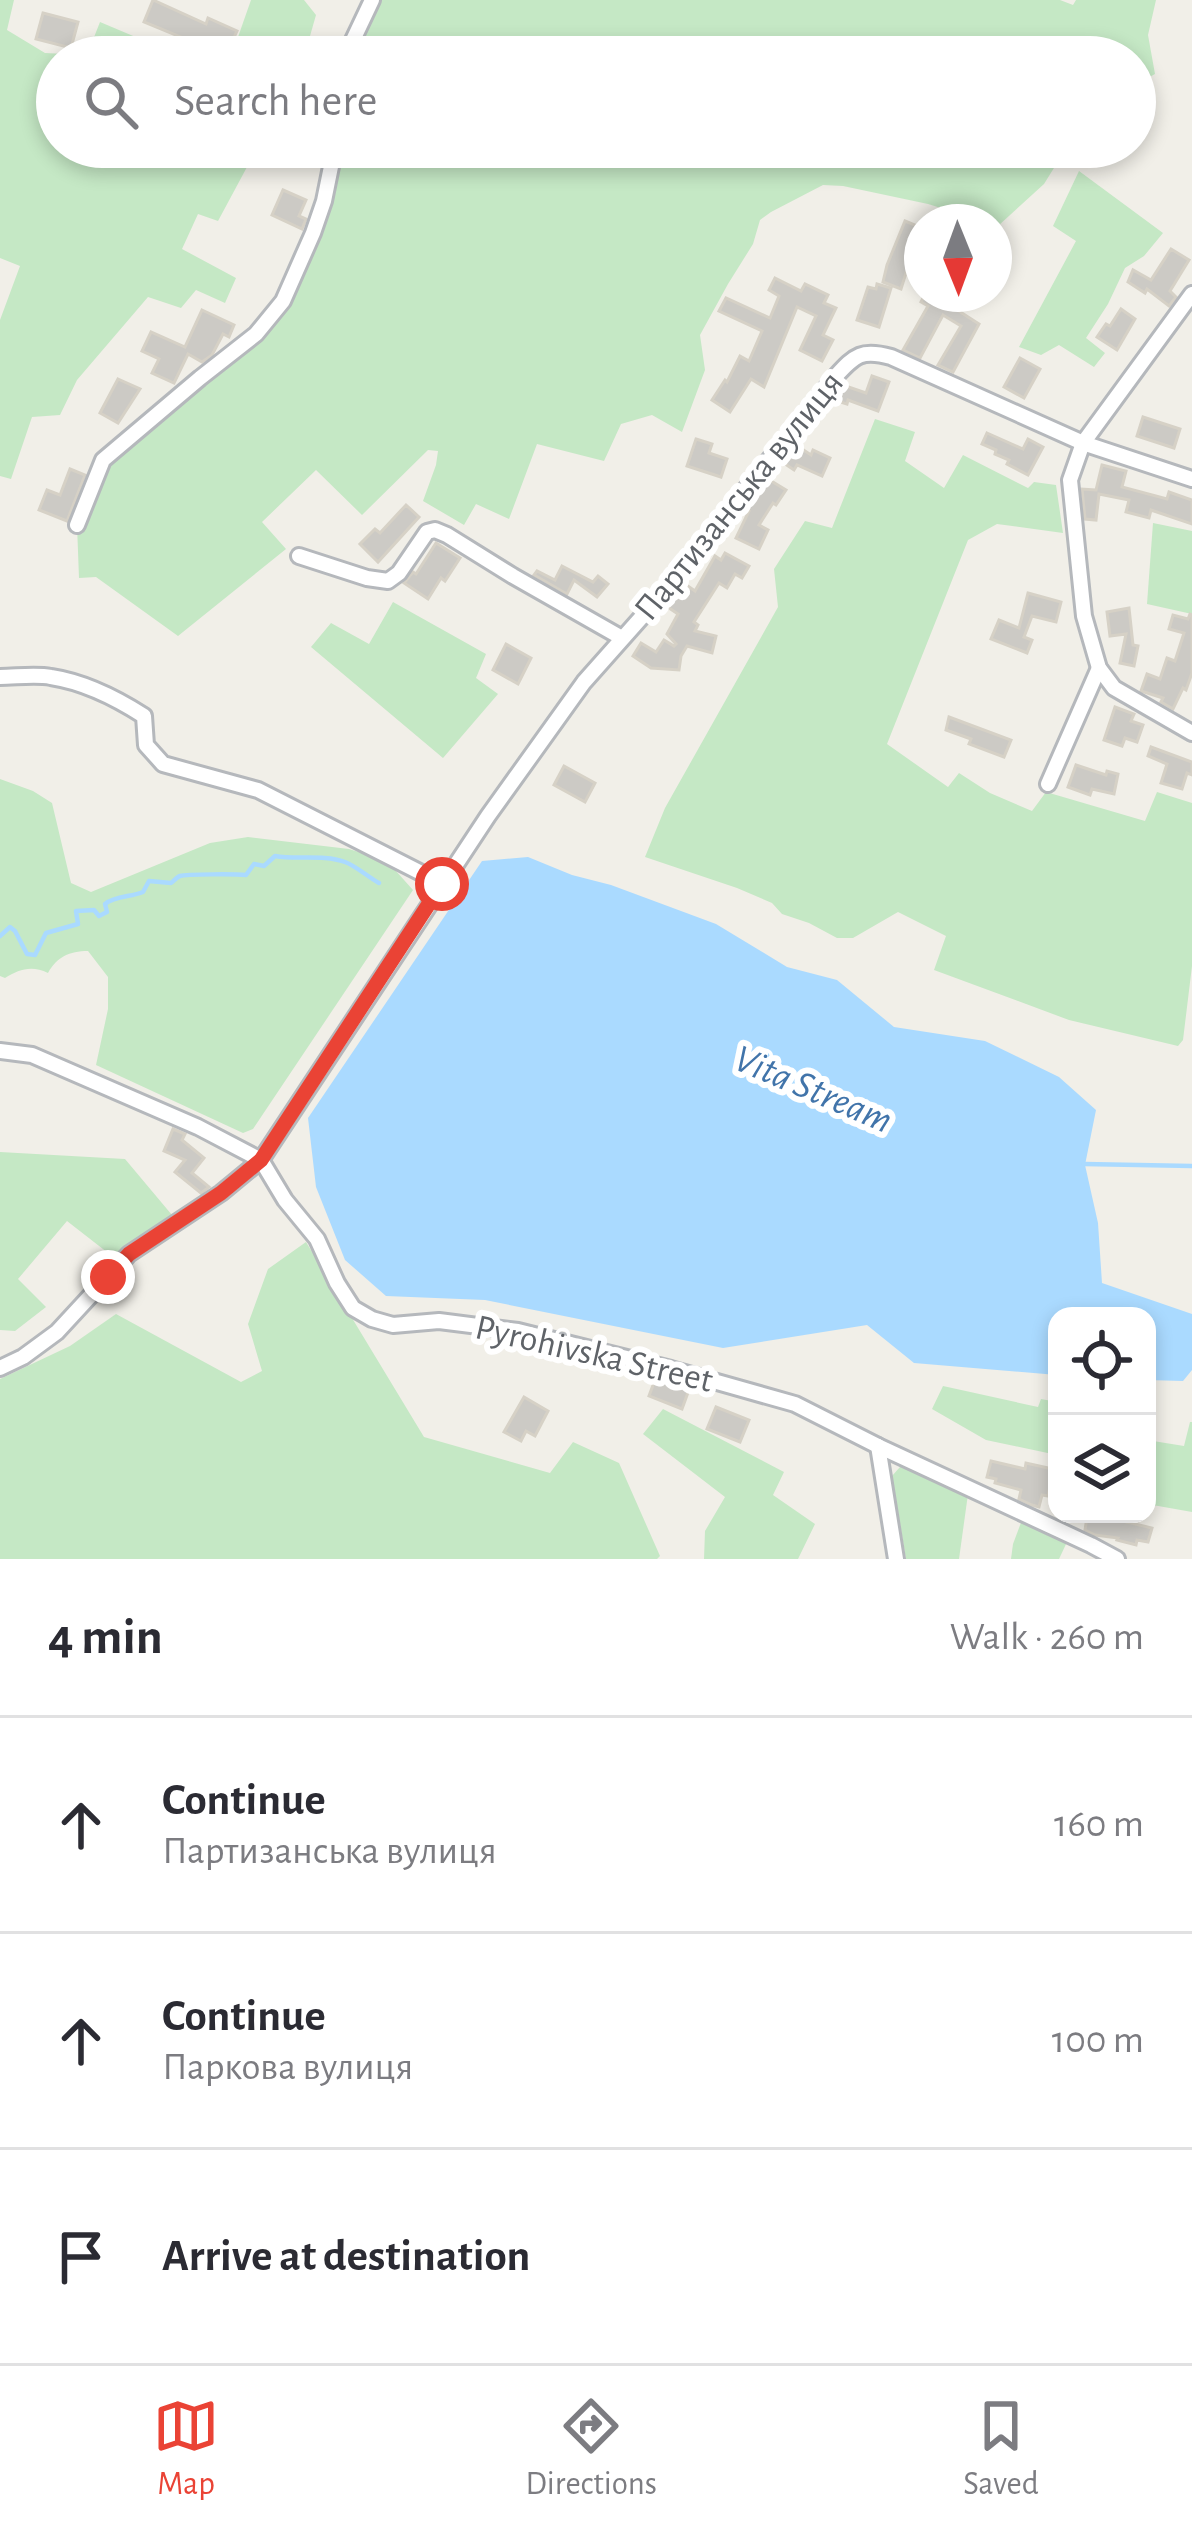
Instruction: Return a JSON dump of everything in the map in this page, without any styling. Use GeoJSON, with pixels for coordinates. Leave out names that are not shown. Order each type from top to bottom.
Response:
{"type":"FeatureCollection","features":[{"type":"Feature","properties":{"kind":"street"},"geometry":{"type":"LineString","coordinates":[[355,36],[372,0]]}},
{"type":"Feature","properties":{"kind":"street"},"geometry":{"type":"LineString","coordinates":[[77,525],[103,460],[256,334],[283,301],[314,232],[331,168]]}},
{"type":"Feature","properties":{"kind":"street"},"geometry":{"type":"LineString","coordinates":[[1192,294],[1083,443],[1070,480],[1084,616],[1099,668],[1114,688],[1192,733]]}},
{"type":"Feature","properties":{"kind":"street","name":"Партизанська вулиця"},"geometry":{"type":"LineString","coordinates":[[0,1368],[57,1332],[129,1254],[221,1193],[261,1160],[442,884],[584,682],[663,592],[836,376],[859,355],[871,352],[891,357],[1083,443],[1192,479]]}},
{"type":"Feature","properties":{"kind":"street","name":"Партизанська вулиця"},"geometry":{"type":"LineString","coordinates":[[299,556],[388,581],[400,573],[427,532],[435,530],[622,638]]}},
{"type":"Feature","properties":{"kind":"street"},"geometry":{"type":"LineString","coordinates":[[1048,784],[1099,668]]}},
{"type":"Feature","properties":{"kind":"street"},"geometry":{"type":"LineString","coordinates":[[0,677],[48,676],[125,704],[144,716],[146,745],[163,764],[258,790],[442,884]]}},
{"type":"Feature","properties":{"kind":"street","name":"Pyrohivska Street"},"geometry":{"type":"LineString","coordinates":[[0,1051],[32,1055],[261,1160],[317,1239],[353,1309],[372,1319],[518,1331],[795,1404],[1117,1559]]}},
{"type":"Feature","properties":{"kind":"street"},"geometry":{"type":"LineString","coordinates":[[878,1446],[896,1559]]}},
{"type":"Feature","properties":{"kind":"green space"},"geometry":{"type":"Polygon","coordinates":[[[0,0],[14,0],[7,30],[36,48],[36,168],[246,168],[218,221],[198,214],[182,249],[236,278],[225,303],[196,290],[181,308],[148,297],[77,380],[60,415],[32,417],[11,479],[0,476],[0,320],[20,266],[0,258],[0,0]]]}},
{"type":"Feature","properties":{"kind":"green space"},"geometry":{"type":"Polygon","coordinates":[[[251,0],[304,0],[316,15],[310,36],[238,36],[251,0]]]}},
{"type":"Feature","properties":{"kind":"green space"},"geometry":{"type":"Polygon","coordinates":[[[379,0],[1060,0],[1073,5],[1076,0],[1156,0],[1148,36],[358,36],[379,0]]]}},
{"type":"Feature","properties":{"kind":"green space"},"geometry":{"type":"Polygon","coordinates":[[[100,22],[133,36],[94,36],[100,22]]]}},
{"type":"Feature","properties":{"kind":"green space"},"geometry":{"type":"Polygon","coordinates":[[[328,168],[1054,168],[1012,213],[1012,204],[928,204],[823,185],[771,212],[760,220],[753,244],[700,335],[705,370],[682,432],[652,415],[621,424],[604,461],[537,444],[509,519],[476,504],[464,525],[423,501],[438,451],[428,450],[362,515],[316,470],[262,522],[286,549],[178,636],[96,577],[79,578],[77,525],[103,460],[283,301],[328,168]]]}},
{"type":"Feature","properties":{"kind":"green space"},"geometry":{"type":"Polygon","coordinates":[[[1079,171],[1163,233],[1144,256],[1125,268],[1086,338],[1105,353],[1094,367],[1059,345],[1041,355],[1019,347],[1076,241],[1053,226],[1079,171]]]}},
{"type":"Feature","properties":{"kind":"green space"},"geometry":{"type":"Polygon","coordinates":[[[875,419],[915,432],[905,461],[944,488],[963,455],[1028,488],[1034,482],[1056,485],[1063,533],[997,524],[968,540],[887,744],[948,787],[959,773],[1032,811],[1046,792],[1145,821],[1157,792],[1192,803],[1192,966],[1183,1040],[1178,1046],[1069,1020],[934,970],[946,936],[898,912],[853,938],[837,938],[737,888],[645,857],[665,808],[778,607],[774,569],[805,521],[832,528],[875,419]]]}},
{"type":"Feature","properties":{"kind":"green space"},"geometry":{"type":"Polygon","coordinates":[[[1153,523],[1192,531],[1192,614],[1147,604],[1153,523]]]}},
{"type":"Feature","properties":{"kind":"green space"},"geometry":{"type":"Polygon","coordinates":[[[393,602],[486,654],[476,678],[498,694],[443,758],[311,647],[331,623],[369,644],[393,602]]]}},
{"type":"Feature","properties":{"kind":"green space"},"geometry":{"type":"Polygon","coordinates":[[[0,779],[52,803],[71,883],[91,892],[210,843],[248,837],[349,849],[387,861],[413,890],[253,1129],[243,1133],[96,1065],[108,1009],[108,977],[88,951],[64,956],[48,973],[31,969],[0,976],[0,779]]]}},
{"type":"Feature","properties":{"kind":"green space"},"geometry":{"type":"Polygon","coordinates":[[[0,1152],[125,1159],[177,1221],[121,1263],[67,1221],[18,1279],[46,1307],[15,1331],[0,1330],[0,1152]]]}},
{"type":"Feature","properties":{"kind":"green space"},"geometry":{"type":"Polygon","coordinates":[[[306,1242],[424,1437],[550,1473],[573,1442],[619,1463],[660,1556],[0,1559],[0,1379],[70,1346],[116,1314],[241,1382],[262,1371],[248,1324],[268,1269],[306,1242]]]}},
{"type":"Feature","properties":{"kind":"green space"},"geometry":{"type":"Polygon","coordinates":[[[943,1386],[1038,1407],[1041,1399],[1048,1400],[1048,1453],[986,1440],[932,1409],[943,1386]]]}},
{"type":"Feature","properties":{"kind":"green space"},"geometry":{"type":"Polygon","coordinates":[[[663,1409],[784,1472],[773,1495],[815,1524],[798,1559],[704,1559],[705,1531],[725,1497],[643,1434],[663,1409]]]}},
{"type":"Feature","properties":{"kind":"green space"},"geometry":{"type":"Polygon","coordinates":[[[1192,1422],[1192,1512],[1156,1506],[1156,1441],[1184,1446],[1192,1422]]]}},
{"type":"Feature","properties":{"kind":"green space"},"geometry":{"type":"Polygon","coordinates":[[[900,1467],[916,1468],[968,1494],[959,1559],[906,1559],[892,1476],[900,1467]]]}},
{"type":"Feature","properties":{"kind":"green space"},"geometry":{"type":"Polygon","coordinates":[[[1022,1520],[1067,1542],[1059,1559],[1011,1559],[1022,1520]]]}},
{"type":"Feature","properties":{"kind":"water"},"geometry":{"type":"Polygon","coordinates":[[[528,857],[716,924],[787,967],[837,980],[894,1027],[985,1041],[1059,1077],[1096,1110],[1085,1165],[1098,1223],[1102,1283],[1192,1314],[1192,1370],[1183,1381],[1156,1380],[1156,1307],[1048,1307],[1048,1374],[914,1363],[867,1325],[723,1348],[485,1300],[386,1296],[345,1260],[316,1187],[308,1118],[482,861],[528,857]]]}},
{"type":"Feature","properties":{"kind":"building"},"geometry":{"type":"Polygon","coordinates":[[[153,0],[206,24],[208,18],[237,31],[235,36],[178,36],[144,22],[153,0]]]}},
{"type":"Feature","properties":{"kind":"building"},"geometry":{"type":"Polygon","coordinates":[[[43,13],[78,22],[74,36],[37,36],[43,13]]]}},
{"type":"Feature","properties":{"kind":"building"},"geometry":{"type":"Polygon","coordinates":[[[283,190],[306,200],[299,216],[306,219],[302,229],[272,215],[283,190]]]}},
{"type":"Feature","properties":{"kind":"building"},"geometry":{"type":"Polygon","coordinates":[[[904,223],[901,289],[883,282],[904,223]]]}},
{"type":"Feature","properties":{"kind":"building"},"geometry":{"type":"Polygon","coordinates":[[[1171,249],[1189,260],[1170,291],[1176,297],[1169,306],[1128,282],[1133,270],[1151,280],[1171,249]]]}},
{"type":"Feature","properties":{"kind":"building"},"geometry":{"type":"Polygon","coordinates":[[[775,278],[801,291],[805,284],[828,295],[824,303],[836,308],[823,335],[833,340],[822,361],[800,350],[816,316],[797,307],[764,387],[751,379],[730,412],[712,400],[740,356],[749,361],[762,331],[719,311],[726,298],[770,318],[779,296],[769,290],[775,278]]]}},
{"type":"Feature","properties":{"kind":"building"},"geometry":{"type":"Polygon","coordinates":[[[877,284],[891,288],[879,327],[857,320],[868,287],[876,289],[877,284]]]}},
{"type":"Feature","properties":{"kind":"building"},"geometry":{"type":"Polygon","coordinates":[[[1121,309],[1135,319],[1117,350],[1097,337],[1121,309]]]}},
{"type":"Feature","properties":{"kind":"building"},"geometry":{"type":"Polygon","coordinates":[[[202,310],[234,325],[229,337],[223,334],[212,355],[202,362],[188,354],[174,383],[152,373],[159,359],[142,351],[151,332],[185,347],[202,310]]]}},
{"type":"Feature","properties":{"kind":"building"},"geometry":{"type":"Polygon","coordinates":[[[925,312],[960,312],[979,324],[953,372],[938,365],[961,326],[943,315],[920,358],[903,350],[925,312]]]}},
{"type":"Feature","properties":{"kind":"building"},"geometry":{"type":"Polygon","coordinates":[[[1020,358],[1040,369],[1024,398],[1004,387],[1020,358]]]}},
{"type":"Feature","properties":{"kind":"building"},"geometry":{"type":"Polygon","coordinates":[[[872,376],[889,382],[878,411],[834,400],[843,385],[866,393],[872,376]]]}},
{"type":"Feature","properties":{"kind":"building"},"geometry":{"type":"Polygon","coordinates":[[[118,379],[140,389],[118,423],[100,413],[118,379]]]}},
{"type":"Feature","properties":{"kind":"building"},"geometry":{"type":"Polygon","coordinates":[[[1143,417],[1180,429],[1174,448],[1137,436],[1143,417]]]}},
{"type":"Feature","properties":{"kind":"building"},"geometry":{"type":"Polygon","coordinates":[[[987,433],[1023,449],[1028,439],[1043,447],[1028,475],[982,444],[987,433]]]}},
{"type":"Feature","properties":{"kind":"building"},"geometry":{"type":"Polygon","coordinates":[[[696,439],[712,444],[709,453],[727,459],[721,477],[687,466],[696,439]]]}},
{"type":"Feature","properties":{"kind":"building"},"geometry":{"type":"Polygon","coordinates":[[[796,445],[811,455],[813,450],[830,458],[822,476],[782,462],[796,445]]]}},
{"type":"Feature","properties":{"kind":"building"},"geometry":{"type":"Polygon","coordinates":[[[1102,465],[1126,471],[1122,487],[1167,499],[1169,492],[1192,500],[1192,524],[1151,510],[1149,518],[1126,512],[1129,500],[1099,494],[1096,520],[1085,519],[1082,489],[1096,490],[1102,465]]]}},
{"type":"Feature","properties":{"kind":"building"},"geometry":{"type":"Polygon","coordinates":[[[70,469],[85,475],[67,521],[39,510],[47,490],[60,495],[70,469]]]}},
{"type":"Feature","properties":{"kind":"building"},"geometry":{"type":"Polygon","coordinates":[[[768,479],[786,490],[759,525],[768,530],[759,549],[736,538],[749,511],[745,508],[768,479]]]}},
{"type":"Feature","properties":{"kind":"building"},"geometry":{"type":"Polygon","coordinates":[[[406,505],[419,517],[378,562],[360,544],[375,529],[380,533],[406,505]]]}},
{"type":"Feature","properties":{"kind":"building"},"geometry":{"type":"Polygon","coordinates":[[[436,543],[460,558],[428,599],[404,583],[416,574],[436,543]]]}},
{"type":"Feature","properties":{"kind":"building"},"geometry":{"type":"Polygon","coordinates":[[[725,553],[749,566],[742,578],[735,574],[727,588],[719,583],[694,622],[698,625],[695,631],[716,636],[712,653],[687,646],[679,670],[651,668],[633,656],[641,643],[656,652],[664,640],[676,644],[667,634],[678,614],[666,606],[685,584],[695,591],[715,556],[721,560],[725,553]]]}},
{"type":"Feature","properties":{"kind":"building"},"geometry":{"type":"Polygon","coordinates":[[[562,566],[593,582],[598,576],[608,584],[597,597],[574,580],[567,594],[534,575],[537,571],[555,580],[562,566]]]}},
{"type":"Feature","properties":{"kind":"building"},"geometry":{"type":"Polygon","coordinates":[[[1028,593],[1061,602],[1056,622],[1032,616],[1024,637],[1032,640],[1027,653],[991,639],[999,620],[1019,628],[1028,593]]]}},
{"type":"Feature","properties":{"kind":"building"},"geometry":{"type":"Polygon","coordinates":[[[1129,608],[1133,645],[1138,646],[1134,666],[1120,663],[1126,634],[1110,636],[1107,612],[1129,608]]]}},
{"type":"Feature","properties":{"kind":"building"},"geometry":{"type":"Polygon","coordinates":[[[1190,614],[1192,673],[1173,709],[1161,702],[1163,698],[1141,691],[1147,674],[1160,679],[1167,658],[1175,661],[1184,633],[1169,629],[1173,615],[1188,619],[1190,614]]]}},
{"type":"Feature","properties":{"kind":"building"},"geometry":{"type":"Polygon","coordinates":[[[506,644],[531,658],[518,684],[493,670],[506,644]]]}},
{"type":"Feature","properties":{"kind":"building"},"geometry":{"type":"Polygon","coordinates":[[[1115,707],[1134,714],[1131,721],[1143,725],[1137,742],[1125,738],[1122,746],[1104,740],[1115,707]]]}},
{"type":"Feature","properties":{"kind":"building"},"geometry":{"type":"Polygon","coordinates":[[[949,717],[1011,740],[1004,757],[946,730],[949,717]]]}},
{"type":"Feature","properties":{"kind":"building"},"geometry":{"type":"Polygon","coordinates":[[[1151,747],[1192,762],[1192,775],[1187,773],[1182,789],[1161,783],[1167,764],[1148,756],[1151,747]]]}},
{"type":"Feature","properties":{"kind":"building"},"geometry":{"type":"Polygon","coordinates":[[[1076,765],[1118,774],[1114,794],[1092,789],[1090,795],[1068,787],[1076,765]]]}},
{"type":"Feature","properties":{"kind":"building"},"geometry":{"type":"Polygon","coordinates":[[[564,766],[595,783],[585,802],[554,785],[564,766]]]}},
{"type":"Feature","properties":{"kind":"building"},"geometry":{"type":"Polygon","coordinates":[[[173,1129],[185,1134],[182,1140],[204,1158],[192,1173],[209,1187],[201,1193],[175,1172],[185,1160],[164,1151],[173,1129]]]}},
{"type":"Feature","properties":{"kind":"building"},"geometry":{"type":"Polygon","coordinates":[[[656,1377],[690,1387],[682,1409],[649,1396],[656,1377]]]}},
{"type":"Feature","properties":{"kind":"building"},"geometry":{"type":"Polygon","coordinates":[[[524,1397],[548,1411],[535,1436],[526,1431],[521,1441],[504,1432],[524,1397]]]}},
{"type":"Feature","properties":{"kind":"building"},"geometry":{"type":"Polygon","coordinates":[[[716,1407],[749,1420],[740,1442],[707,1429],[716,1407]]]}},
{"type":"Feature","properties":{"kind":"building"},"geometry":{"type":"Polygon","coordinates":[[[991,1461],[1025,1469],[1026,1463],[1048,1468],[1048,1496],[1042,1495],[1039,1507],[1032,1505],[1019,1499],[1021,1490],[987,1477],[991,1461]]]}},
{"type":"Feature","properties":{"kind":"building"},"geometry":{"type":"Polygon","coordinates":[[[1086,1523],[1152,1528],[1148,1542],[1137,1540],[1136,1545],[1085,1530],[1086,1523]]]}},
{"type":"Feature","properties":{"kind":"waterway","name":"Vita Stream"},"geometry":{"type":"LineString","coordinates":[[0,936],[10,927],[27,954],[35,955],[46,933],[78,924],[76,911],[94,910],[99,916],[107,912],[105,904],[143,892],[149,881],[246,875],[254,864],[264,866],[275,856],[337,860],[379,883]]}},
{"type":"Feature","properties":{"kind":"waterway","name":"Vita Stream"},"geometry":{"type":"LineString","coordinates":[[1084,1164],[1192,1166]]}},
{"type":"Feature","properties":{"kind":"route"},"geometry":{"type":"LineString","coordinates":[[108,1277],[129,1254],[221,1193],[261,1160],[442,884]]}}]}
